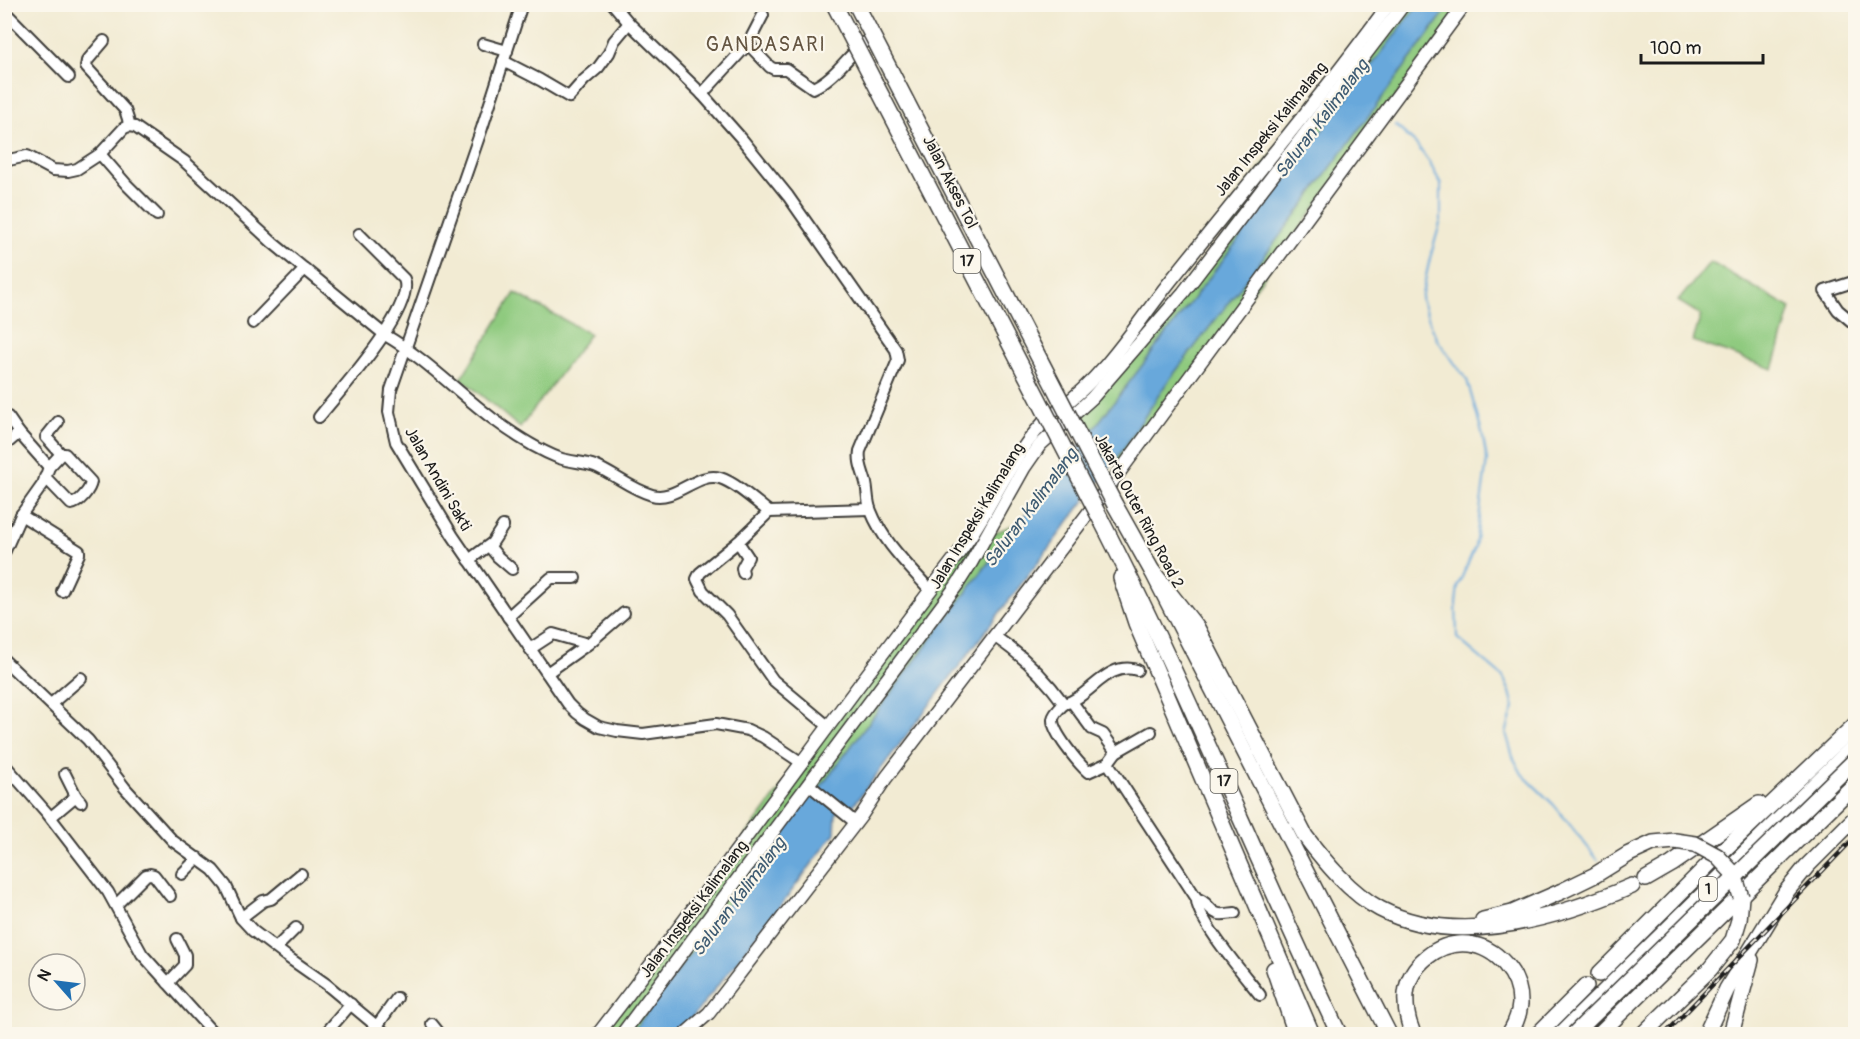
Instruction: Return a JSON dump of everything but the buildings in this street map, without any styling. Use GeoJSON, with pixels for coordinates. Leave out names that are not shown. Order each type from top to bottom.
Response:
{"type":"FeatureCollection","features":[{"type":"Feature","properties":{"kind":"highway","name":"17"},"geometry":{"type":"LineString","coordinates":[[836,4],[1103,523],[1161,641],[1339,1035]]}},
{"type":"Feature","properties":{"kind":"highway","name":"Jakarta Outer Ring Road 2"},"geometry":{"type":"LineString","coordinates":[[856,4],[1115,505],[1152,571],[1389,1035]]}},
{"type":"Feature","properties":{"kind":"highway"},"geometry":{"type":"LineString","coordinates":[[1103,523],[1136,623],[1312,1035]]}},
{"type":"Feature","properties":{"kind":"highway"},"geometry":{"type":"LineString","coordinates":[[1152,571],[1197,628],[1305,836],[1326,863],[1349,886],[1379,908],[1415,922],[1454,927],[1505,926],[1590,903],[1632,886]]}},
{"type":"Feature","properties":{"kind":"highway"},"geometry":{"type":"LineString","coordinates":[[1646,879],[1753,810],[1856,713]]}},
{"type":"Feature","properties":{"kind":"highway"},"geometry":{"type":"LineString","coordinates":[[1599,974],[1710,862],[1856,724]]}},
{"type":"Feature","properties":{"kind":"highway","name":"1"},"geometry":{"type":"LineString","coordinates":[[1561,1035],[1856,744]]}},
{"type":"Feature","properties":{"kind":"highway","name":"1"},"geometry":{"type":"LineString","coordinates":[[1574,1035],[1856,759]]}},
{"type":"Feature","properties":{"kind":"highway","name":"1"},"geometry":{"type":"LineString","coordinates":[[1587,1035],[1856,772]]}},
{"type":"Feature","properties":{"kind":"highway","name":"1"},"geometry":{"type":"LineString","coordinates":[[1599,1035],[1856,783]]}},
{"type":"Feature","properties":{"kind":"highway"},"geometry":{"type":"LineString","coordinates":[[1706,1035],[1727,989],[1786,892],[1856,817]]}},
{"type":"Feature","properties":{"kind":"highway"},"geometry":{"type":"LineString","coordinates":[[1229,837],[1296,1035]]}},
{"type":"Feature","properties":{"kind":"highway"},"geometry":{"type":"LineString","coordinates":[[1454,927],[1512,913],[1560,892],[1653,843],[1675,841],[1695,844],[1717,856],[1734,874],[1741,897],[1739,920],[1733,940],[1710,969],[1643,1035]]}},
{"type":"Feature","properties":{"kind":"highway"},"geometry":{"type":"LineString","coordinates":[[1731,1035],[1754,951],[1769,919]]}},
{"type":"Feature","properties":{"kind":"highway"},"geometry":{"type":"LineString","coordinates":[[1413,1035],[1406,1005],[1406,993],[1414,971],[1429,955],[1438,950],[1448,946],[1469,944],[1480,947],[1500,959],[1516,979],[1520,1006],[1516,1022],[1509,1035]]}},
{"type":"Feature","properties":{"kind":"highway"},"geometry":{"type":"LineString","coordinates":[[1538,1035],[1587,986]]}},
{"type":"Feature","properties":{"kind":"main road","name":"Jalan Akses Tol"},"geometry":{"type":"LineString","coordinates":[[836,4],[864,43],[1098,494]]}},
{"type":"Feature","properties":{"kind":"main road","name":"Jalan Akses Tol"},"geometry":{"type":"LineString","coordinates":[[851,4],[864,43]]}},
{"type":"Feature","properties":{"kind":"main road","name":"Jalan Inspeksi Kalimalang"},"geometry":{"type":"LineString","coordinates":[[622,1035],[810,786],[957,585],[1040,445],[1065,431],[1183,293],[1356,58],[1389,4]]}},
{"type":"Feature","properties":{"kind":"main road","name":"Jalan Inspeksi Kalimalang"},"geometry":{"type":"LineString","coordinates":[[598,1035],[930,590],[974,529],[1017,456],[1037,430],[1086,387],[1105,366],[1232,205],[1404,4]]}},
{"type":"Feature","properties":{"kind":"main road"},"geometry":{"type":"LineString","coordinates":[[685,1035],[709,1013],[856,823],[886,778],[1465,4]]}},
{"type":"Feature","properties":{"kind":"main road"},"geometry":{"type":"LineString","coordinates":[[1232,205],[1243,214]]}},
{"type":"Feature","properties":{"kind":"main road"},"geometry":{"type":"LineString","coordinates":[[974,529],[986,536]]}},
{"type":"Feature","properties":{"kind":"main road"},"geometry":{"type":"LineString","coordinates":[[699,1035],[709,1013]]}},
{"type":"Feature","properties":{"kind":"street","name":"Jalan Andini Sakti"},"geometry":{"type":"LineString","coordinates":[[522,4],[482,128],[391,390],[390,421],[396,442],[469,560],[530,650],[568,704],[585,719],[599,727],[643,734],[716,724],[732,726],[763,737],[802,763]]}},
{"type":"Feature","properties":{"kind":"street"},"geometry":{"type":"LineString","coordinates":[[614,4],[629,23],[702,94],[741,138],[788,196],[896,350],[898,360],[860,451],[859,459],[870,508],[879,529],[930,590]]}},
{"type":"Feature","properties":{"kind":"street"},"geometry":{"type":"LineString","coordinates":[[4,10],[69,77]]}},
{"type":"Feature","properties":{"kind":"street"},"geometry":{"type":"LineString","coordinates":[[702,94],[748,44],[763,15]]}},
{"type":"Feature","properties":{"kind":"street"},"geometry":{"type":"LineString","coordinates":[[483,44],[568,97],[598,68],[609,53],[614,41],[629,23]]}},
{"type":"Feature","properties":{"kind":"street"},"geometry":{"type":"LineString","coordinates":[[104,41],[87,61],[86,67],[126,104],[129,126]]}},
{"type":"Feature","properties":{"kind":"street"},"geometry":{"type":"LineString","coordinates":[[748,44],[770,67],[776,70],[786,69],[813,88],[847,61],[864,43]]}},
{"type":"Feature","properties":{"kind":"street"},"geometry":{"type":"LineString","coordinates":[[4,161],[27,156],[49,169],[68,171],[77,169],[100,154],[117,133],[129,126],[135,127],[184,161],[273,243],[385,335],[405,347],[492,418],[525,440],[560,459],[594,466],[654,496],[672,493],[707,477],[722,478],[769,512],[870,508]]}},
{"type":"Feature","properties":{"kind":"street"},"geometry":{"type":"LineString","coordinates":[[100,154],[157,215]]}},
{"type":"Feature","properties":{"kind":"street"},"geometry":{"type":"LineString","coordinates":[[319,417],[385,335],[405,296],[407,286],[404,279],[359,234]]}},
{"type":"Feature","properties":{"kind":"street"},"geometry":{"type":"LineString","coordinates":[[253,323],[305,269]]}},
{"type":"Feature","properties":{"kind":"street"},"geometry":{"type":"LineString","coordinates":[[1856,281],[1825,291],[1838,310],[1856,325]]}},
{"type":"Feature","properties":{"kind":"street"},"geometry":{"type":"LineString","coordinates":[[9,417],[71,504],[76,502],[88,489],[91,482],[46,437],[58,422]]}},
{"type":"Feature","properties":{"kind":"street"},"geometry":{"type":"LineString","coordinates":[[4,446],[19,433]]}},
{"type":"Feature","properties":{"kind":"street"},"geometry":{"type":"LineString","coordinates":[[4,553],[21,516],[39,491],[47,472],[61,454]]}},
{"type":"Feature","properties":{"kind":"street"},"geometry":{"type":"LineString","coordinates":[[769,512],[738,542],[700,573],[697,577],[698,582],[710,599],[727,615],[773,680],[828,726]]}},
{"type":"Feature","properties":{"kind":"street"},"geometry":{"type":"LineString","coordinates":[[21,516],[79,550],[62,591]]}},
{"type":"Feature","properties":{"kind":"street"},"geometry":{"type":"LineString","coordinates":[[469,560],[489,546],[503,526]]}},
{"type":"Feature","properties":{"kind":"street"},"geometry":{"type":"LineString","coordinates":[[738,542],[748,557],[742,568],[743,573]]}},
{"type":"Feature","properties":{"kind":"street"},"geometry":{"type":"LineString","coordinates":[[489,546],[512,569]]}},
{"type":"Feature","properties":{"kind":"street"},"geometry":{"type":"LineString","coordinates":[[508,617],[551,578],[575,578]]}},
{"type":"Feature","properties":{"kind":"street"},"geometry":{"type":"LineString","coordinates":[[547,673],[588,644],[624,613]]}},
{"type":"Feature","properties":{"kind":"street"},"geometry":{"type":"LineString","coordinates":[[530,650],[554,634],[588,644]]}},
{"type":"Feature","properties":{"kind":"street"},"geometry":{"type":"LineString","coordinates":[[994,636],[1033,666],[1092,729],[1103,734],[1116,752]]}},
{"type":"Feature","properties":{"kind":"street"},"geometry":{"type":"LineString","coordinates":[[4,660],[88,740],[125,788],[173,842],[213,870],[226,886],[241,918],[254,931],[351,1004],[382,1032],[397,998]]}},
{"type":"Feature","properties":{"kind":"street"},"geometry":{"type":"LineString","coordinates":[[1137,670],[1120,668],[1058,709],[1053,720],[1058,735],[1089,772],[1108,763],[1116,752],[1152,732]]}},
{"type":"Feature","properties":{"kind":"street"},"geometry":{"type":"LineString","coordinates":[[51,704],[81,678]]}},
{"type":"Feature","properties":{"kind":"street"},"geometry":{"type":"LineString","coordinates":[[1108,763],[1197,899],[1198,908],[1214,935],[1260,995]]}},
{"type":"Feature","properties":{"kind":"street"},"geometry":{"type":"LineString","coordinates":[[4,764],[51,817],[116,905],[142,954],[214,1035]]}},
{"type":"Feature","properties":{"kind":"street"},"geometry":{"type":"LineString","coordinates":[[51,817],[79,799],[65,774]]}},
{"type":"Feature","properties":{"kind":"street"},"geometry":{"type":"LineString","coordinates":[[810,786],[856,823]]}},
{"type":"Feature","properties":{"kind":"street"},"geometry":{"type":"LineString","coordinates":[[182,874],[198,858]]}},
{"type":"Feature","properties":{"kind":"street"},"geometry":{"type":"LineString","coordinates":[[116,905],[146,875],[150,874],[170,896]]}},
{"type":"Feature","properties":{"kind":"street"},"geometry":{"type":"LineString","coordinates":[[241,918],[263,901],[271,899],[301,874]]}},
{"type":"Feature","properties":{"kind":"street"},"geometry":{"type":"LineString","coordinates":[[1197,899],[1205,901],[1219,914],[1235,913]]}},
{"type":"Feature","properties":{"kind":"street"},"geometry":{"type":"LineString","coordinates":[[276,948],[296,928]]}},
{"type":"Feature","properties":{"kind":"street"},"geometry":{"type":"LineString","coordinates":[[168,983],[185,965],[185,955],[177,939]]}},
{"type":"Feature","properties":{"kind":"street"},"geometry":{"type":"LineString","coordinates":[[325,1035],[351,1004]]}},
{"type":"Feature","properties":{"kind":"street"},"geometry":{"type":"LineString","coordinates":[[432,1024],[440,1035]]}},
{"type":"Feature","properties":{"kind":"green space"},"geometry":{"type":"Polygon","coordinates":[[[1389,5],[1418,5],[1092,431],[1079,411],[1243,214],[1232,205],[1389,5]]]}},
{"type":"Feature","properties":{"kind":"green space"},"geometry":{"type":"Polygon","coordinates":[[[1450,5],[1465,5],[1118,474],[1118,457],[1166,384],[1299,211],[1450,5]]]}},
{"type":"Feature","properties":{"kind":"green space"},"geometry":{"type":"Polygon","coordinates":[[[1710,262],[1791,308],[1773,369],[1693,341],[1701,315],[1678,301],[1710,262]]]}},
{"type":"Feature","properties":{"kind":"green space"},"geometry":{"type":"Polygon","coordinates":[[[515,293],[590,334],[520,428],[461,378],[515,293]]]}},
{"type":"Feature","properties":{"kind":"green space"},"geometry":{"type":"Polygon","coordinates":[[[1018,523],[817,792],[804,801],[631,1034],[598,1034],[974,529],[987,536],[1018,523]]]}},
{"type":"Feature","properties":{"kind":"water","name":"Saluran Kalimalang"},"geometry":{"type":"Polygon","coordinates":[[[1418,5],[1450,5],[1299,211],[1166,384],[1118,457],[849,811],[842,808],[836,814],[835,833],[773,916],[696,1013],[676,1034],[631,1034],[804,801],[817,792],[1055,474],[1092,431],[1418,5]]]}},
{"type":"Feature","properties":{"kind":"waterway"},"geometry":{"type":"LineString","coordinates":[[1395,125],[1416,144],[1441,184],[1441,220],[1421,299],[1436,338],[1467,380],[1487,460],[1475,547],[1458,586],[1457,638],[1503,677],[1514,707],[1506,733],[1513,757],[1522,774],[1554,805],[1598,860]]}},
{"type":"Feature","properties":{"kind":"railway"},"geometry":{"type":"LineString","coordinates":[[1665,1034],[1856,836]]}},
{"type":"Feature","properties":{"kind":"district","name":"GANDASARI"},"geometry":{"type":"Point","coordinates":[766,44]}}]}
